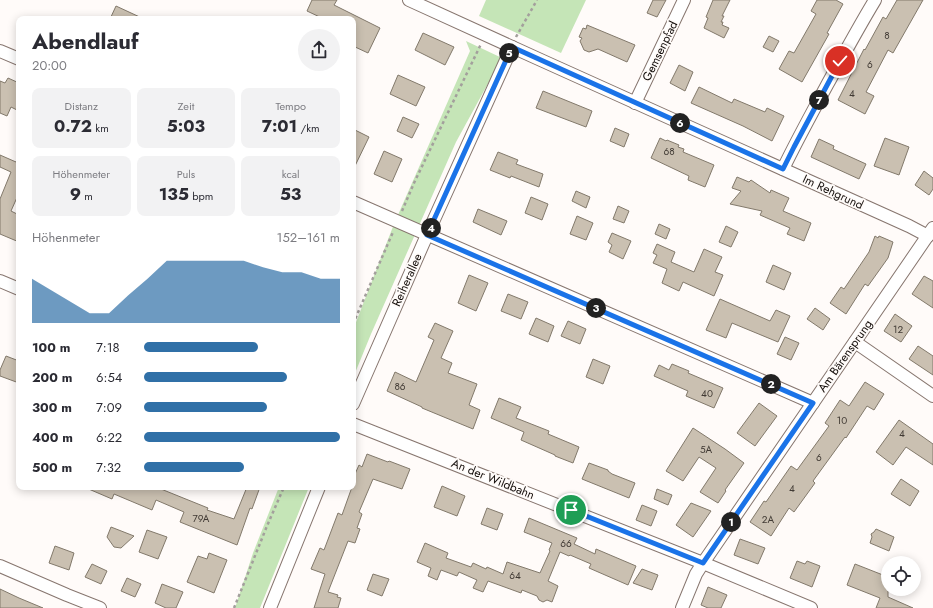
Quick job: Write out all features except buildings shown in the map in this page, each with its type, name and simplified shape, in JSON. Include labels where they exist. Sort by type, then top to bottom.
[{"type":"street","name":"Im Rehgrund","points":[[409,0],[909,226],[930,232]]},
{"type":"street","name":"Gemsenpfad","points":[[635,103],[684,0]]},
{"type":"street","points":[[783,169],[840,61],[875,0]]},
{"type":"street","name":"Reiherallee","points":[[356,397],[512,47]]},
{"type":"street","points":[[0,51],[16,58]]},
{"type":"street","points":[[356,203],[813,403]]},
{"type":"street","name":"Am Bärensprung","points":[[682,608],[696,574],[703,563],[930,232]]},
{"type":"street","points":[[0,281],[16,288]]},
{"type":"street","points":[[855,342],[933,396]]},
{"type":"street","name":"An der Wildbahn","points":[[356,425],[703,563],[811,608]]},
{"type":"street","points":[[270,608],[318,490]]},
{"type":"street","points":[[0,566],[100,608]]},
{"type":"path","points":[[512,47],[517,34],[532,11],[537,0]]},
{"type":"path","points":[[356,317],[414,183],[485,35]]},
{"type":"path","points":[[234,608],[283,490]]},
{"type":"green space","points":[[486,0],[586,0],[561,53],[479,16]]},
{"type":"green space","points":[[466,41],[502,58],[456,142],[356,371],[356,322],[394,224],[470,51]]},
{"type":"green space","points":[[278,490],[308,490],[260,608],[235,608],[253,553]]},
{"type":"route","points":[[571,510],[703,563],[813,403],[427,235],[512,47],[783,169],[840,61]]}]
